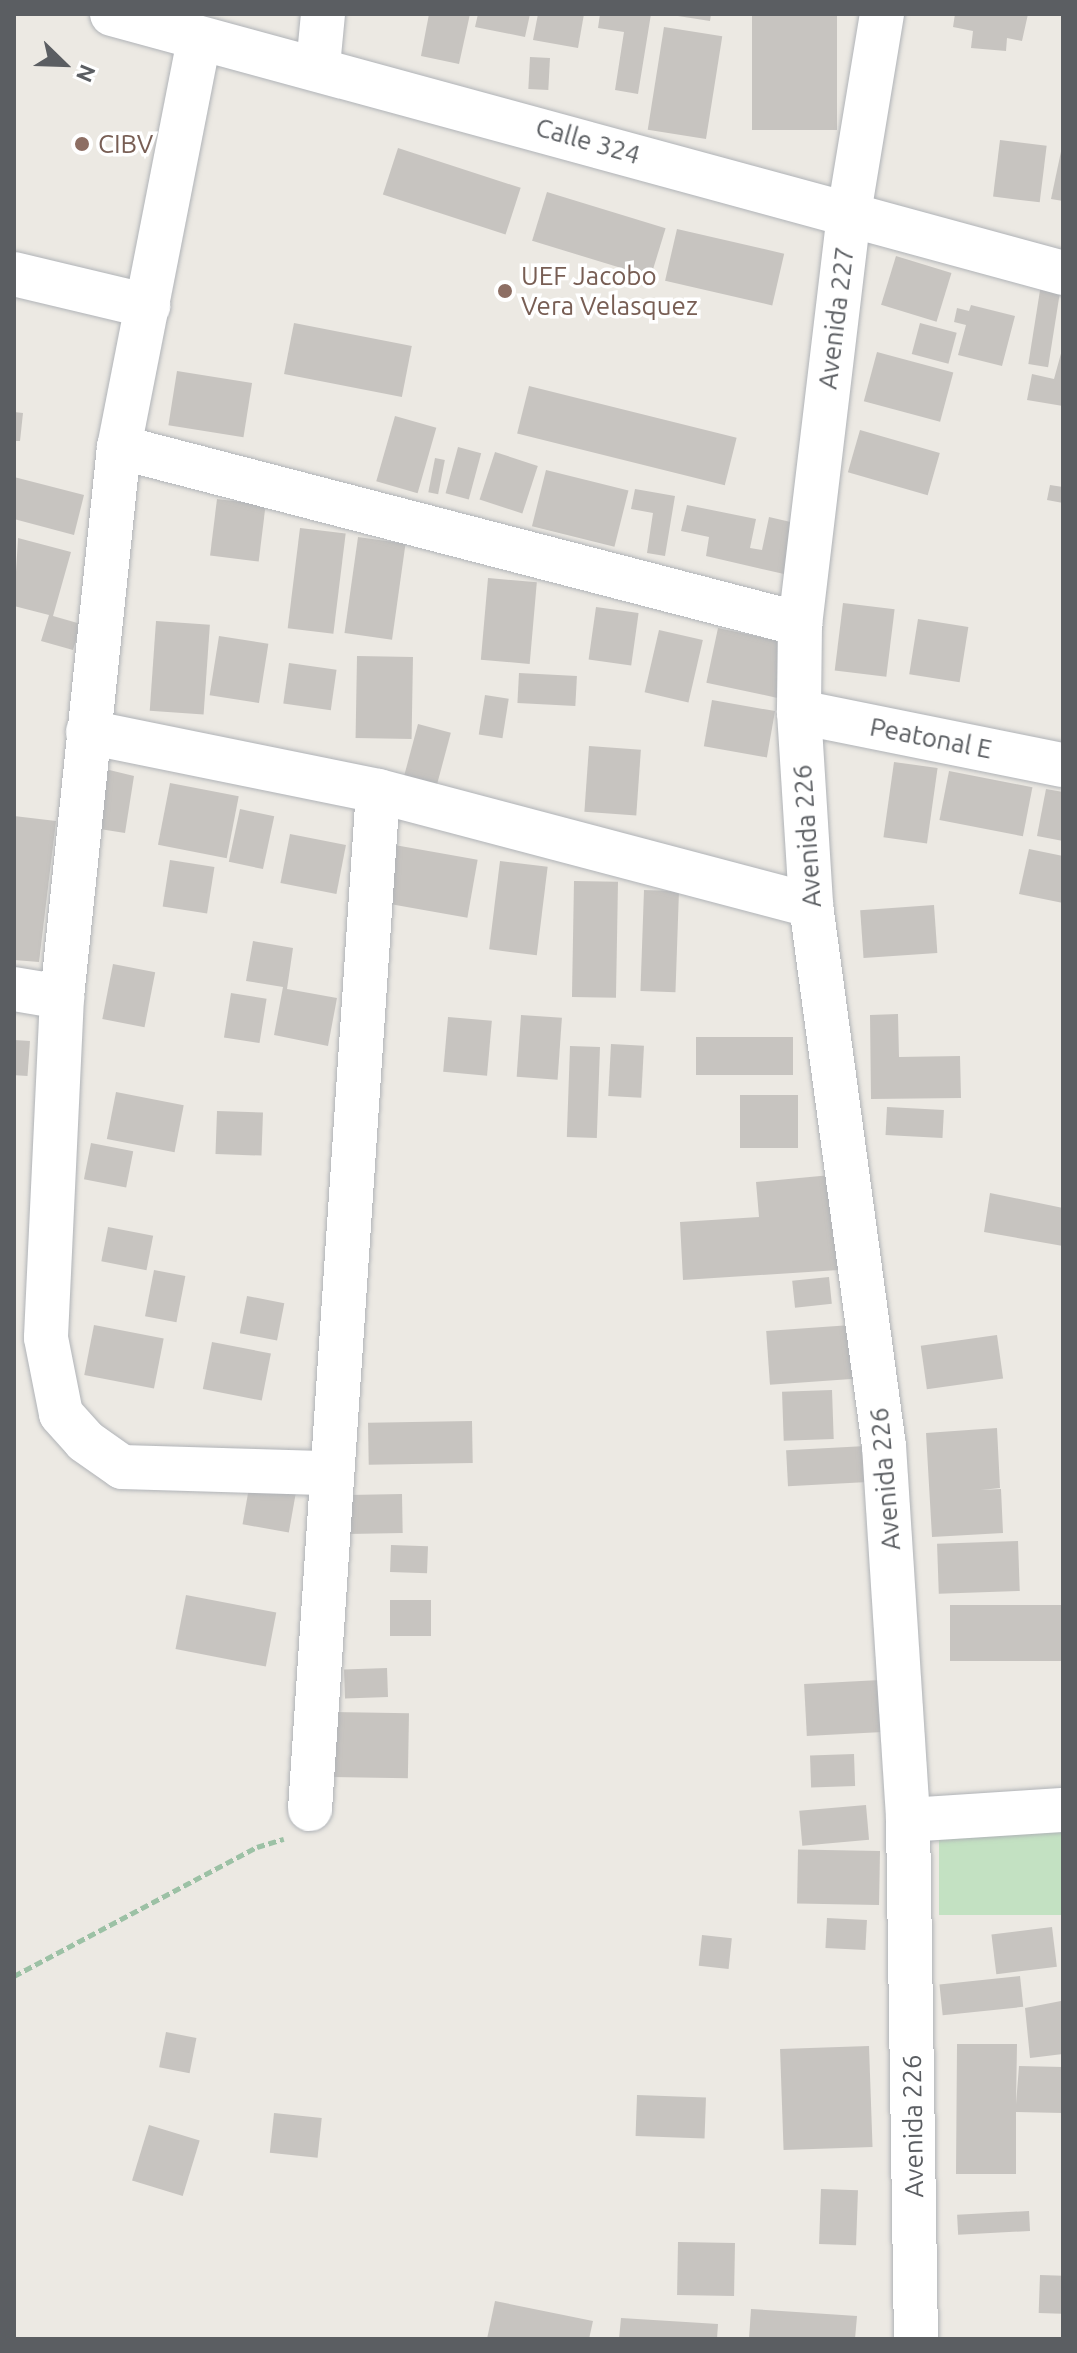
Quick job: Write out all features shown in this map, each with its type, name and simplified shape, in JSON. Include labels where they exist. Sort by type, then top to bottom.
[{"type":"street","name":"Calle 324","points":[[112,14],[199,40],[318,66],[1063,273]]},
{"type":"street","points":[[318,66],[323,14]]},
{"type":"street","name":"Avenida 227","points":[[800,624],[849,214],[882,14]]},
{"type":"street","points":[[199,40],[119,447],[62,997],[46,1338],[61,1414],[85,1441],[122,1467],[330,1473]]},
{"type":"street","points":[[14,274],[148,306]]},
{"type":"street","points":[[119,447],[800,624]]},
{"type":"street","name":"Avenida 226","points":[[800,624],[799,712],[811,905],[884,1446],[908,1820],[916,2339]]},
{"type":"street","name":"Peatonal E","points":[[799,712],[1063,765]]},
{"type":"street","points":[[88,732],[378,791],[811,905]]},
{"type":"street","points":[[310,1809],[330,1473],[378,791]]},
{"type":"street","points":[[14,989],[62,997]]},
{"type":"street","points":[[908,1820],[1063,1810]]},
{"type":"path","points":[[14,1976],[257,1847],[287,1838],[303,1825],[310,1809]]},
{"type":"green space","points":[[939,1826],[1063,1826],[1063,1915],[939,1915]]},
{"type":"building","points":[[429,14],[470,14],[459,64],[421,56]]},
{"type":"building","points":[[478,14],[530,14],[525,37],[475,27]]},
{"type":"building","points":[[538,14],[584,14],[578,48],[533,40]]},
{"type":"building","points":[[600,14],[651,14],[638,94],[615,90],[624,32],[598,28]]},
{"type":"building","points":[[665,14],[711,14],[710,21]]},
{"type":"building","points":[[752,14],[837,14],[837,130],[752,130]]},
{"type":"building","points":[[955,14],[1028,14],[1022,41],[1007,38],[1006,51],[971,48],[973,31],[953,27]]},
{"type":"building","points":[[664,27],[722,36],[706,139],[648,130]]},
{"type":"building","points":[[530,57],[550,58],[548,90],[528,89]]},
{"type":"building","points":[[1000,140],[1047,146],[1040,202],[993,197]]},
{"type":"building","points":[[1063,142],[1063,201],[1051,199]]},
{"type":"building","points":[[398,148],[521,188],[506,234],[383,195]]},
{"type":"building","points":[[547,192],[666,228],[651,277],[532,241]]},
{"type":"building","points":[[677,229],[784,254],[772,305],[665,281]]},
{"type":"building","points":[[896,256],[951,273],[937,322],[881,305]]},
{"type":"building","points":[[1041,284],[1061,287],[1048,367],[1028,364]]},
{"type":"building","points":[[971,305],[1015,316],[1002,366],[958,355],[966,325],[954,322],[957,308],[969,311]]},
{"type":"building","points":[[294,323],[412,346],[402,397],[284,374]]},
{"type":"building","points":[[920,323],[957,333],[948,364],[912,354]]},
{"type":"building","points":[[1063,346],[1063,406],[1027,400],[1032,374],[1054,379]]},
{"type":"building","points":[[877,352],[953,372],[940,422],[864,401]]},
{"type":"building","points":[[177,371],[252,383],[243,437],[168,425]]},
{"type":"building","points":[[529,386],[737,438],[725,485],[517,434]]},
{"type":"building","points":[[14,412],[23,413],[20,441],[14,441]]},
{"type":"building","points":[[395,416],[436,428],[418,493],[376,481]]},
{"type":"building","points":[[860,430],[940,453],[928,495],[848,472]]},
{"type":"building","points":[[458,447],[481,453],[469,500],[446,493]]},
{"type":"building","points":[[495,452],[538,466],[522,513],[480,500]]},
{"type":"building","points":[[435,458],[445,460],[438,494],[428,492]]},
{"type":"building","points":[[546,470],[628,491],[614,547],[532,526]]},
{"type":"building","points":[[14,477],[84,495],[74,535],[14,519]]},
{"type":"building","points":[[1050,485],[1063,487],[1063,503],[1047,500]]},
{"type":"building","points":[[635,489],[675,496],[665,556],[647,553],[653,513],[631,509]]},
{"type":"building","points":[[217,499],[266,505],[259,562],[210,556]]},
{"type":"building","points":[[687,505],[756,519],[750,548],[762,550],[769,517],[795,523],[784,574],[706,556],[709,537],[681,531]]},
{"type":"building","points":[[300,528],[346,534],[333,634],[288,628]]},
{"type":"building","points":[[358,537],[406,544],[392,640],[345,633]]},
{"type":"building","points":[[18,538],[71,552],[53,616],[81,624],[73,650],[41,641],[49,615],[14,606]]},
{"type":"building","points":[[488,578],[537,582],[530,664],[481,660]]},
{"type":"building","points":[[843,603],[895,609],[886,677],[835,670]]},
{"type":"building","points":[[596,607],[639,613],[631,665],[589,659]]},
{"type":"building","points":[[918,619],[968,627],[960,682],[909,674]]},
{"type":"building","points":[[156,621],[210,625],[204,715],[150,711]]},
{"type":"building","points":[[718,628],[790,643],[779,698],[706,683]]},
{"type":"building","points":[[659,630],[703,640],[688,702],[645,692]]},
{"type":"building","points":[[219,636],[268,644],[259,703],[210,695]]},
{"type":"building","points":[[357,656],[413,657],[412,739],[356,738]]},
{"type":"building","points":[[289,663],[337,670],[331,710],[283,704]]},
{"type":"building","points":[[519,673],[577,676],[575,706],[517,703]]},
{"type":"building","points":[[485,695],[509,699],[502,738],[479,735]]},
{"type":"building","points":[[712,700],[775,711],[767,757],[704,746]]},
{"type":"building","points":[[418,724],[451,733],[435,792],[402,783]]},
{"type":"building","points":[[589,746],[641,750],[636,815],[584,812]]},
{"type":"building","points":[[894,762],[938,768],[927,843],[883,837]]},
{"type":"building","points":[[101,768],[134,776],[125,833],[87,827]]},
{"type":"building","points":[[949,771],[1032,787],[1023,836],[939,820]]},
{"type":"building","points":[[170,783],[239,796],[227,858],[158,845]]},
{"type":"building","points":[[1046,789],[1063,792],[1063,841],[1037,836]]},
{"type":"building","points":[[240,809],[274,816],[263,869],[229,862]]},
{"type":"building","points":[[14,816],[56,821],[39,962],[14,960]]},
{"type":"building","points":[[290,834],[346,845],[336,894],[280,883]]},
{"type":"building","points":[[389,844],[478,860],[467,918],[379,902]]},
{"type":"building","points":[[1029,849],[1063,856],[1063,903],[1019,894]]},
{"type":"building","points":[[170,860],[214,867],[207,913],[163,906]]},
{"type":"building","points":[[500,861],[548,867],[537,955],[489,949]]},
{"type":"building","points":[[574,881],[618,882],[616,998],[572,997]]},
{"type":"building","points":[[644,890],[679,891],[675,992],[640,991]]},
{"type":"building","points":[[934,905],[937,953],[864,958],[860,910]]},
{"type":"building","points":[[253,941],[293,948],[287,989],[337,998],[328,1046],[274,1035],[283,987],[246,981]]},
{"type":"building","points":[[113,964],[155,972],[145,1027],[102,1019]]},
{"type":"building","points":[[231,993],[267,999],[260,1043],[224,1037]]},
{"type":"building","points":[[898,1014],[899,1057],[960,1056],[961,1098],[871,1099],[870,1015]]},
{"type":"building","points":[[521,1015],[562,1018],[558,1080],[517,1077]]},
{"type":"building","points":[[448,1017],[492,1021],[487,1076],[443,1072]]},
{"type":"building","points":[[696,1037],[793,1037],[793,1075],[696,1075]]},
{"type":"building","points":[[14,1040],[30,1041],[28,1076],[14,1075]]},
{"type":"building","points":[[611,1044],[644,1046],[641,1098],[608,1096]]},
{"type":"building","points":[[570,1046],[600,1047],[597,1138],[567,1137]]},
{"type":"building","points":[[116,1092],[184,1105],[175,1152],[107,1139]]},
{"type":"building","points":[[740,1095],[798,1095],[798,1148],[740,1148]]},
{"type":"building","points":[[887,1107],[944,1110],[942,1138],[886,1135]]},
{"type":"building","points":[[217,1111],[263,1113],[261,1156],[215,1154]]},
{"type":"building","points":[[91,1143],[133,1151],[126,1188],[84,1179]]},
{"type":"building","points":[[831,1175],[839,1270],[683,1280],[680,1222],[759,1217],[756,1182]]},
{"type":"building","points":[[990,1193],[1063,1208],[1063,1246],[984,1232]]},
{"type":"building","points":[[108,1227],[153,1236],[146,1270],[101,1261]]},
{"type":"building","points":[[154,1270],[185,1276],[176,1322],[145,1316]]},
{"type":"building","points":[[829,1277],[832,1304],[795,1308],[792,1281]]},
{"type":"building","points":[[247,1296],[284,1303],[277,1341],[240,1333]]},
{"type":"building","points":[[94,1325],[164,1339],[154,1389],[84,1375]]},
{"type":"building","points":[[851,1325],[855,1379],[770,1385],[766,1331]]},
{"type":"building","points":[[997,1335],[1003,1379],[927,1389],[921,1346]]},
{"type":"building","points":[[212,1342],[271,1353],[262,1401],[203,1389]]},
{"type":"building","points":[[832,1390],[834,1439],[784,1441],[782,1392]]},
{"type":"building","points":[[472,1421],[473,1463],[369,1465],[368,1423]]},
{"type":"building","points":[[997,1428],[1000,1488],[981,1490],[1001,1489],[1003,1533],[932,1537],[926,1433]]},
{"type":"building","points":[[866,1446],[868,1482],[788,1486],[786,1450]]},
{"type":"building","points":[[250,1482],[296,1490],[289,1533],[243,1524]]},
{"type":"building","points":[[402,1494],[403,1533],[349,1534],[348,1495]]},
{"type":"building","points":[[1018,1541],[1020,1591],[939,1594],[937,1544]]},
{"type":"building","points":[[391,1545],[428,1546],[427,1573],[390,1572]]},
{"type":"building","points":[[186,1595],[276,1613],[266,1667],[176,1649]]},
{"type":"building","points":[[390,1600],[431,1600],[431,1636],[390,1636]]},
{"type":"building","points":[[950,1605],[1063,1605],[1063,1661],[950,1661]]},
{"type":"building","points":[[387,1668],[388,1697],[345,1698],[344,1670]]},
{"type":"building","points":[[880,1680],[883,1732],[807,1736],[804,1684]]},
{"type":"building","points":[[333,1712],[409,1713],[408,1778],[332,1777]]},
{"type":"building","points":[[854,1754],[855,1786],[811,1788],[810,1756]]},
{"type":"building","points":[[866,1805],[869,1840],[802,1846],[799,1811]]},
{"type":"building","points":[[798,1850],[880,1851],[879,1905],[797,1904]]},
{"type":"building","points":[[827,1918],[867,1920],[865,1950],[825,1948]]},
{"type":"building","points":[[1052,1927],[1057,1967],[996,1974],[991,1934]]},
{"type":"building","points":[[702,1935],[732,1938],[729,1969],[699,1966]]},
{"type":"building","points":[[1020,1976],[1023,2007],[943,2015],[939,1984]]},
{"type":"building","points":[[1061,2001],[1063,2054],[1030,2058],[1025,2008]]},
{"type":"building","points":[[166,2032],[196,2038],[190,2073],[159,2067]]},
{"type":"building","points":[[957,2044],[1017,2044],[1016,2104],[1019,2066],[1063,2067],[1063,2113],[1016,2112],[1016,2174],[956,2174]]},
{"type":"building","points":[[869,2046],[873,2147],[784,2150],[780,2049]]},
{"type":"building","points":[[637,2095],[706,2097],[705,2138],[636,2136]]},
{"type":"building","points":[[274,2113],[322,2118],[318,2158],[270,2153]]},
{"type":"building","points":[[149,2125],[200,2140],[183,2196],[132,2180]]},
{"type":"building","points":[[821,2189],[858,2190],[856,2245],[819,2244]]},
{"type":"building","points":[[1029,2211],[1030,2231],[958,2235],[957,2215]]},
{"type":"building","points":[[678,2242],[735,2243],[734,2296],[677,2295]]},
{"type":"building","points":[[1040,2275],[1063,2276],[1062,2314],[1039,2313]]},
{"type":"building","points":[[495,2301],[593,2321],[589,2339],[487,2339]]},
{"type":"building","points":[[751,2309],[857,2316],[855,2339],[749,2339]]},
{"type":"building","points":[[621,2318],[718,2324],[717,2339],[619,2339]]},
{"type":"place","name":"CIBV","points":[[82,144]]},
{"type":"place","name":"UEF Jacobo Vera Velasquez","points":[[505,291]]}]
